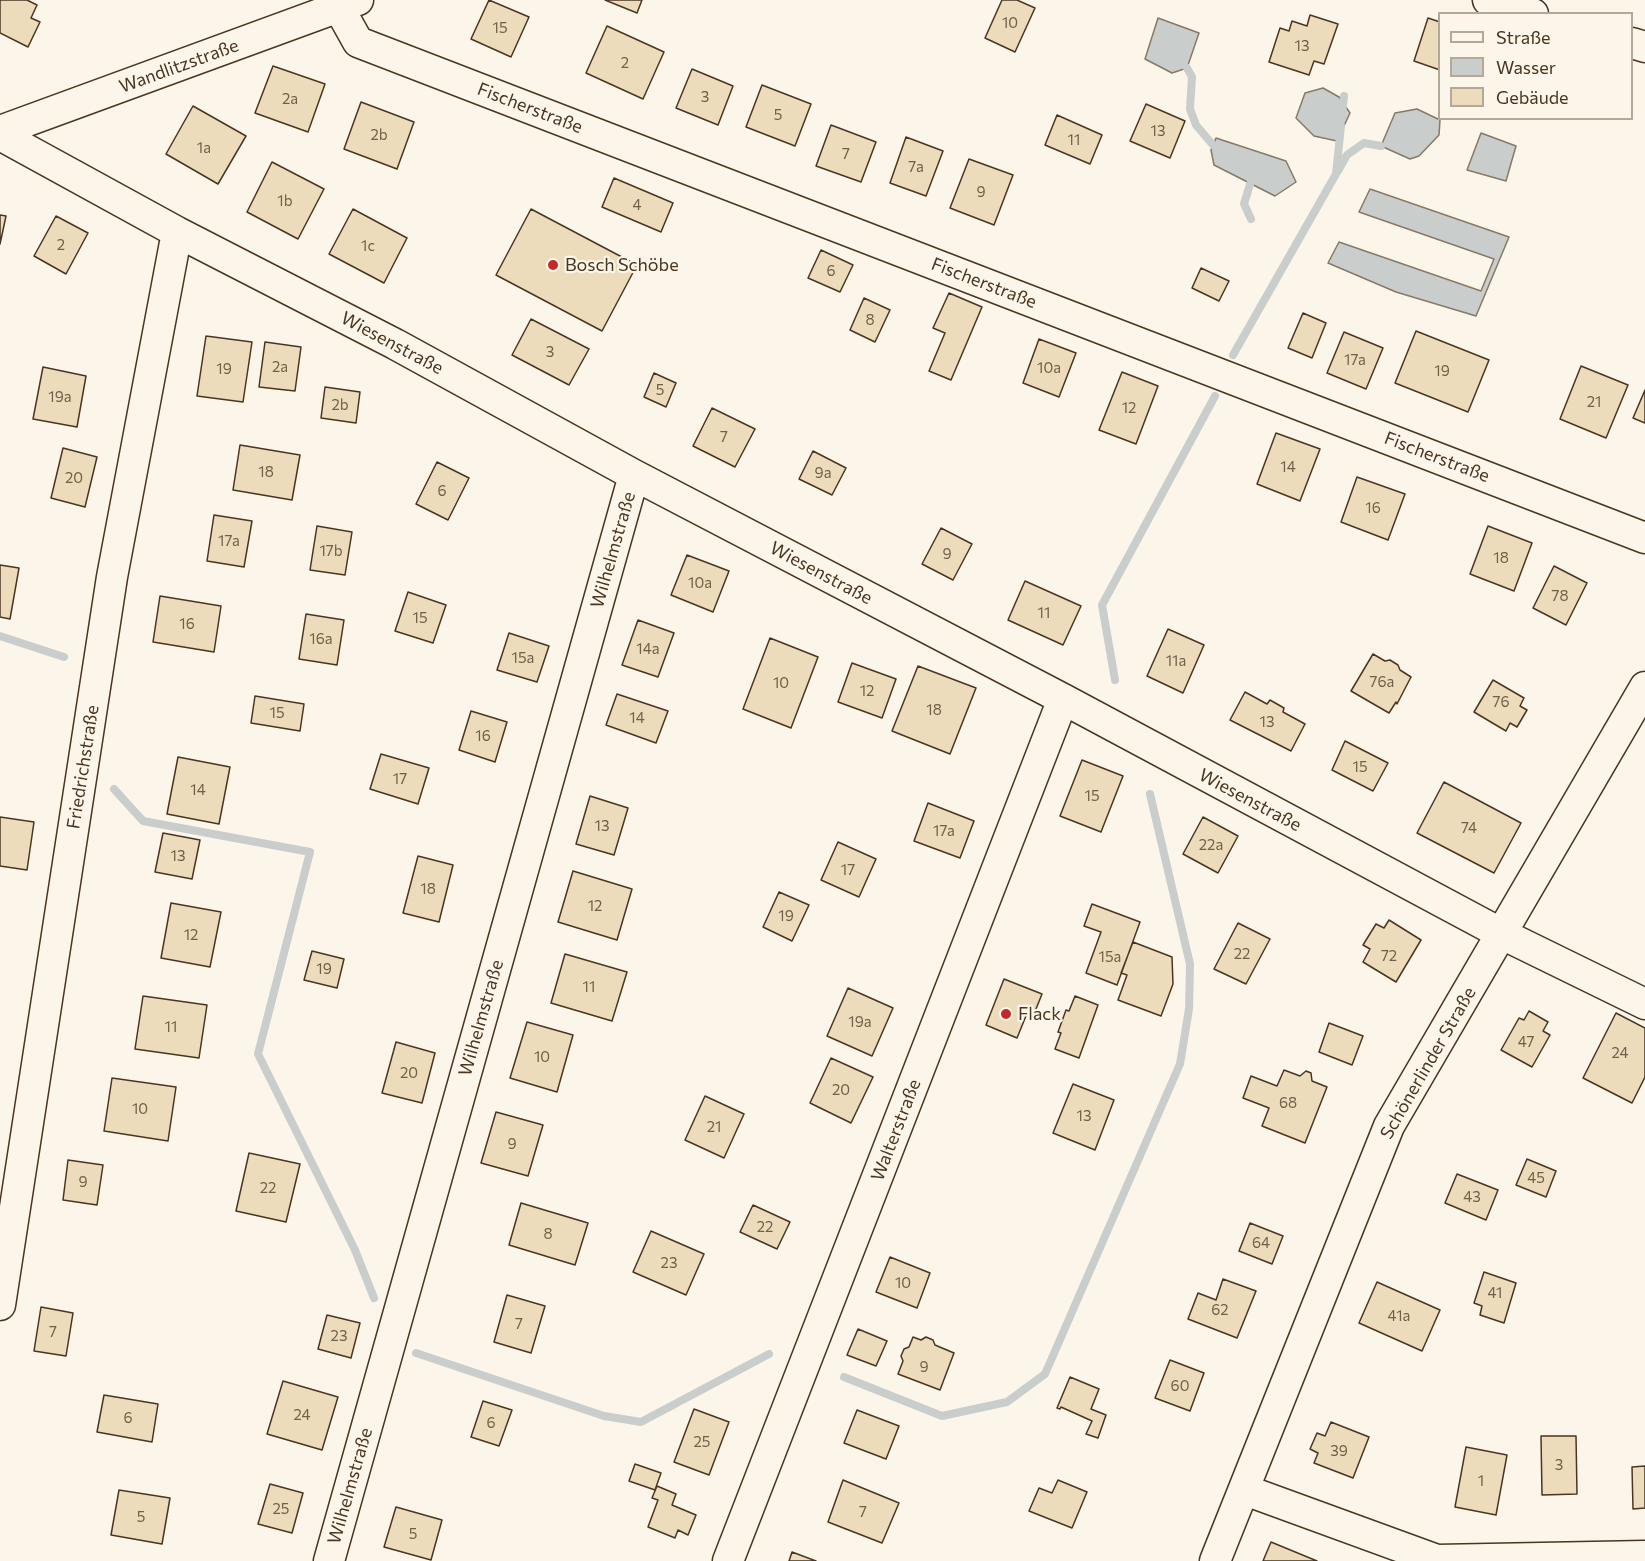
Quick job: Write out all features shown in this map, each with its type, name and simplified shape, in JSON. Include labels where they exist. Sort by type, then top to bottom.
[{"type":"street","points":[[1488,0],[1527,12]]},
{"type":"street","name":"Wandlitzstraße","points":[[0,133],[349,4]]},
{"type":"street","name":"Fischerstraße","points":[[349,4],[358,42],[1645,538]]},
{"type":"street","name":"Wiesenstraße","points":[[0,133],[177,232],[395,344],[634,475],[1063,699],[1502,934],[1645,1004]]},
{"type":"street","name":"Friedrichstraße","points":[[0,1305],[112,577],[177,232]]},
{"type":"street","name":"Wilhelmstraße","points":[[329,1561],[634,475]]},
{"type":"street","name":"Schönerlinder Straße","points":[[1215,1561],[1389,1126],[1645,687]]},
{"type":"street","name":"Walterstraße","points":[[728,1561],[1063,699]]},
{"type":"street","points":[[1245,1490],[1437,1560],[1645,1556]]},
{"type":"water","points":[[1158,18],[1199,33],[1187,68],[1172,73],[1145,59]]},
{"type":"water","points":[[1323,88],[1339,97],[1350,113],[1337,141],[1314,136],[1296,118],[1305,93]]},
{"type":"water","points":[[1417,109],[1440,120],[1439,135],[1419,156],[1410,159],[1381,146],[1395,113]]},
{"type":"water","points":[[1481,133],[1516,146],[1506,181],[1467,170]]},
{"type":"water","points":[[1216,138],[1286,161],[1296,182],[1275,196],[1214,165],[1211,150]]},
{"type":"water","points":[[1370,189],[1509,237],[1476,316],[1396,292],[1328,263],[1339,242],[1481,291],[1494,259],[1359,212]]},
{"type":"building","points":[[0,0],[27,0],[37,5],[31,18],[40,22],[28,47],[0,33]]},
{"type":"building","points":[[489,0],[529,17],[511,57],[471,39]]},
{"type":"building","points":[[605,0],[642,0],[637,13]]},
{"type":"building","points":[[1002,0],[1017,0],[1035,8],[1015,52],[985,38]]},
{"type":"building","points":[[1310,15],[1338,24],[1324,64],[1314,61],[1309,75],[1269,62],[1280,28],[1289,31],[1292,21],[1307,26]]},
{"type":"building","points":[[1428,18],[1438,21],[1438,69],[1414,61]]},
{"type":"building","points":[[607,26],[664,52],[643,99],[586,73]]},
{"type":"building","points":[[273,66],[325,84],[308,132],[255,113]]},
{"type":"building","points":[[692,69],[733,86],[718,125],[676,108]]},
{"type":"building","points":[[762,85],[811,104],[795,146],[746,127]]},
{"type":"building","points":[[361,102],[414,122],[397,169],[344,149]]},
{"type":"building","points":[[1146,104],[1185,121],[1170,158],[1130,141]]},
{"type":"building","points":[[193,106],[246,136],[218,184],[166,154]]},
{"type":"building","points":[[1057,115],[1102,135],[1090,164],[1045,145]]},
{"type":"building","points":[[831,125],[876,142],[861,182],[816,166]]},
{"type":"building","points":[[906,137],[943,151],[926,196],[890,183]]},
{"type":"building","points":[[969,159],[1013,175],[994,225],[950,208]]},
{"type":"building","points":[[272,162],[324,189],[298,239],[247,212]]},
{"type":"building","points":[[614,178],[673,203],[661,232],[602,207]]},
{"type":"building","points":[[353,209],[407,238],[384,283],[329,254]]},
{"type":"building","points":[[531,209],[637,265],[602,331],[496,275]]},
{"type":"building","points":[[0,215],[6,216],[0,244]]},
{"type":"building","points":[[56,216],[88,233],[66,274],[34,256]]},
{"type":"building","points":[[821,250],[853,265],[840,292],[808,278]]},
{"type":"building","points":[[1201,268],[1229,281],[1219,301],[1192,288]]},
{"type":"building","points":[[949,293],[982,307],[951,380],[929,371],[945,333],[933,328]]},
{"type":"building","points":[[864,298],[890,310],[875,342],[850,330]]},
{"type":"building","points":[[1303,313],[1326,323],[1312,358],[1288,348]]},
{"type":"building","points":[[531,319],[589,349],[569,385],[512,355]]},
{"type":"building","points":[[1416,331],[1489,360],[1468,412],[1395,383]]},
{"type":"building","points":[[1344,332],[1383,348],[1366,389],[1327,373]]},
{"type":"building","points":[[206,336],[252,342],[243,402],[197,396]]},
{"type":"building","points":[[1039,339],[1076,353],[1059,397],[1023,383]]},
{"type":"building","points":[[265,342],[301,347],[295,391],[259,387]]},
{"type":"building","points":[[1581,366],[1628,385],[1606,438],[1560,419]]},
{"type":"building","points":[[43,367],[86,376],[77,427],[33,419]]},
{"type":"building","points":[[1122,372],[1158,386],[1136,444],[1099,430]]},
{"type":"building","points":[[654,373],[676,383],[666,407],[644,397]]},
{"type":"building","points":[[325,387],[360,392],[356,423],[321,418]]},
{"type":"building","points":[[1645,390],[1645,423],[1633,418]]},
{"type":"building","points":[[712,408],[755,429],[735,467],[693,446]]},
{"type":"building","points":[[1276,433],[1320,449],[1300,501],[1257,484]]},
{"type":"building","points":[[240,445],[300,455],[292,500],[233,490]]},
{"type":"building","points":[[63,448],[97,457],[85,507],[51,498]]},
{"type":"building","points":[[813,451],[846,468],[832,495],[799,479]]},
{"type":"building","points":[[437,462],[469,478],[448,520],[416,504]]},
{"type":"building","points":[[1357,477],[1405,494],[1388,540],[1341,522]]},
{"type":"building","points":[[214,515],[252,521],[244,567],[207,561]]},
{"type":"building","points":[[317,526],[352,532],[345,575],[310,570]]},
{"type":"building","points":[[1488,526],[1532,543],[1514,591],[1470,574]]},
{"type":"building","points":[[941,528],[972,544],[953,580],[922,564]]},
{"type":"building","points":[[687,555],[729,571],[713,612],[671,595]]},
{"type":"building","points":[[0,565],[19,568],[10,619],[0,617]]},
{"type":"building","points":[[1554,566],[1587,583],[1566,625],[1533,608]]},
{"type":"building","points":[[1025,581],[1081,606],[1063,645],[1008,620]]},
{"type":"building","points":[[408,592],[446,605],[433,643],[395,631]]},
{"type":"building","points":[[160,596],[221,606],[214,652],[153,642]]},
{"type":"building","points":[[306,614],[344,620],[337,665],[299,659]]},
{"type":"building","points":[[638,620],[674,633],[658,677],[622,665]]},
{"type":"building","points":[[1168,629],[1204,645],[1183,693],[1147,676]]},
{"type":"building","points":[[509,633],[549,646],[537,682],[497,670]]},
{"type":"building","points":[[770,638],[818,657],[791,728],[743,709]]},
{"type":"building","points":[[1373,654],[1385,661],[1390,660],[1411,677],[1397,704],[1396,702],[1389,713],[1351,691]]},
{"type":"building","points":[[852,663],[896,679],[882,718],[838,702]]},
{"type":"building","points":[[918,666],[976,688],[950,754],[892,731]]},
{"type":"building","points":[[1493,680],[1524,698],[1520,706],[1527,710],[1517,727],[1510,723],[1506,731],[1474,712]]},
{"type":"building","points":[[1245,692],[1267,704],[1270,700],[1284,708],[1283,712],[1305,724],[1291,751],[1230,720]]},
{"type":"building","points":[[617,694],[668,711],[656,743],[606,725]]},
{"type":"building","points":[[255,696],[304,704],[300,731],[251,723]]},
{"type":"building","points":[[471,711],[507,722],[495,762],[459,750]]},
{"type":"building","points":[[1345,741],[1388,763],[1373,791],[1332,770]]},
{"type":"building","points":[[381,754],[429,768],[418,804],[370,789]]},
{"type":"building","points":[[178,757],[230,767],[219,824],[167,814]]},
{"type":"building","points":[[1082,760],[1123,776],[1101,832],[1060,816]]},
{"type":"building","points":[[1444,782],[1521,823],[1494,873],[1417,833]]},
{"type":"building","points":[[590,796],[628,808],[614,855],[576,844]]},
{"type":"building","points":[[928,803],[974,821],[960,858],[914,841]]},
{"type":"building","points":[[0,817],[34,822],[27,870],[0,866]]},
{"type":"building","points":[[1203,817],[1238,836],[1218,873],[1183,854]]},
{"type":"building","points":[[163,833],[200,840],[192,879],[155,872]]},
{"type":"building","points":[[838,842],[876,859],[859,897],[821,880]]},
{"type":"building","points":[[418,856],[453,865],[439,922],[403,913]]},
{"type":"building","points":[[573,871],[632,889],[617,940],[558,922]]},
{"type":"building","points":[[779,892],[809,905],[792,941],[763,927]]},
{"type":"building","points":[[171,903],[221,912],[210,967],[161,958]]},
{"type":"building","points":[[1092,904],[1140,922],[1117,985],[1086,973],[1101,932],[1084,926]]},
{"type":"building","points":[[1389,920],[1421,940],[1396,982],[1363,962],[1370,949],[1363,945],[1376,924],[1384,928]]},
{"type":"building","points":[[1238,923],[1270,939],[1246,984],[1214,969]]},
{"type":"building","points":[[1133,942],[1172,957],[1173,984],[1161,1016],[1118,1000],[1127,975],[1121,973]]},
{"type":"building","points":[[312,951],[344,959],[337,988],[304,980]]},
{"type":"building","points":[[565,954],[627,972],[612,1021],[551,1003]]},
{"type":"building","points":[[1004,979],[1042,994],[1034,1014],[1028,1011],[1017,1038],[986,1025]]},
{"type":"building","points":[[848,988],[893,1008],[872,1056],[827,1036]]},
{"type":"building","points":[[143,996],[207,1005],[199,1058],[135,1049]]},
{"type":"building","points":[[1075,996],[1098,1005],[1079,1058],[1055,1049],[1066,1010],[1069,1011]]},
{"type":"building","points":[[1529,1011],[1548,1022],[1543,1031],[1550,1035],[1532,1067],[1501,1050],[1519,1018],[1524,1020]]},
{"type":"building","points":[[1616,1013],[1645,1028],[1645,1077],[1632,1103],[1583,1078]]},
{"type":"building","points":[[527,1022],[573,1035],[557,1092],[510,1078]]},
{"type":"building","points":[[1329,1023],[1363,1036],[1352,1065],[1319,1052]]},
{"type":"building","points":[[396,1042],[435,1053],[422,1103],[382,1093]]},
{"type":"building","points":[[831,1058],[873,1077],[851,1123],[810,1103]]},
{"type":"building","points":[[1284,1070],[1300,1076],[1306,1071],[1311,1073],[1312,1081],[1327,1087],[1305,1143],[1262,1126],[1269,1108],[1243,1098],[1251,1076],[1277,1086]]},
{"type":"building","points":[[112,1078],[176,1087],[168,1141],[104,1131]]},
{"type":"building","points":[[1073,1084],[1114,1100],[1095,1150],[1053,1133]]},
{"type":"building","points":[[705,1096],[744,1114],[724,1158],[685,1140]]},
{"type":"building","points":[[496,1112],[543,1125],[528,1176],[481,1163]]},
{"type":"building","points":[[249,1153],[300,1164],[286,1222],[236,1211]]},
{"type":"building","points":[[1527,1159],[1556,1171],[1546,1197],[1516,1185]]},
{"type":"building","points":[[68,1160],[103,1165],[97,1205],[63,1200]]},
{"type":"building","points":[[1457,1174],[1498,1190],[1486,1220],[1445,1203]]},
{"type":"building","points":[[521,1203],[588,1223],[575,1265],[509,1245]]},
{"type":"building","points":[[753,1205],[790,1222],[777,1249],[740,1232]]},
{"type":"building","points":[[1250,1223],[1283,1236],[1272,1264],[1239,1251]]},
{"type":"building","points":[[651,1231],[704,1254],[686,1295],[633,1272]]},
{"type":"building","points":[[890,1257],[930,1273],[917,1308],[876,1292]]},
{"type":"building","points":[[1484,1272],[1516,1283],[1504,1323],[1480,1315],[1482,1306],[1474,1303]]},
{"type":"building","points":[[1223,1279],[1256,1291],[1237,1338],[1188,1319],[1198,1293],[1216,1300]]},
{"type":"building","points":[[1377,1282],[1440,1310],[1422,1351],[1359,1323]]},
{"type":"building","points":[[507,1295],[545,1306],[531,1353],[494,1342]]},
{"type":"building","points":[[41,1307],[73,1313],[66,1356],[34,1351]]},
{"type":"building","points":[[327,1315],[360,1323],[351,1358],[318,1349]]},
{"type":"building","points":[[858,1329],[887,1341],[876,1366],[847,1355]]},
{"type":"building","points":[[913,1337],[921,1340],[926,1337],[933,1340],[935,1345],[954,1353],[940,1390],[898,1374],[903,1361],[901,1356],[904,1349],[909,1347]]},
{"type":"building","points":[[1170,1360],[1204,1373],[1190,1411],[1155,1398]]},
{"type":"building","points":[[1070,1377],[1099,1389],[1091,1409],[1106,1415],[1098,1438],[1086,1434],[1092,1421],[1061,1407],[1057,1408]]},
{"type":"building","points":[[283,1381],[338,1397],[322,1450],[267,1434]]},
{"type":"building","points":[[104,1395],[158,1404],[152,1442],[97,1432]]},
{"type":"building","points":[[483,1401],[512,1410],[499,1446],[471,1437]]},
{"type":"building","points":[[694,1409],[729,1422],[709,1475],[674,1462]]},
{"type":"building","points":[[857,1410],[899,1426],[886,1459],[844,1443]]},
{"type":"building","points":[[1331,1422],[1369,1437],[1353,1478],[1314,1463],[1318,1453],[1310,1449],[1317,1433],[1325,1436]]},
{"type":"building","points":[[1541,1436],[1576,1436],[1577,1494],[1542,1495]]},
{"type":"building","points":[[1466,1447],[1507,1455],[1496,1515],[1455,1507]]},
{"type":"building","points":[[635,1464],[661,1473],[655,1490],[629,1481]]},
{"type":"building","points":[[1645,1466],[1645,1508],[1633,1509],[1632,1467]]},
{"type":"building","points":[[843,1480],[899,1503],[882,1543],[828,1522]]},
{"type":"building","points":[[1058,1480],[1087,1492],[1072,1528],[1029,1511],[1039,1488],[1052,1493]]},
{"type":"building","points":[[270,1484],[303,1493],[292,1533],[258,1524]]},
{"type":"building","points":[[657,1486],[676,1494],[672,1505],[696,1515],[688,1535],[678,1530],[675,1538],[648,1527],[658,1500],[652,1498]]},
{"type":"building","points":[[119,1490],[170,1498],[162,1544],[111,1535]]},
{"type":"building","points":[[396,1507],[442,1520],[431,1560],[384,1547]]},
{"type":"building","points":[[1271,1542],[1317,1561],[1263,1561]]},
{"type":"building","points":[[792,1552],[816,1561],[789,1561]]},
{"type":"waterway","points":[[1187,68],[1192,77],[1190,109],[1196,125],[1213,145]]},
{"type":"waterway","points":[[1342,114],[1344,96]]},
{"type":"waterway","points":[[1233,355],[1336,174],[1341,126]]},
{"type":"waterway","points":[[1338,171],[1347,155],[1364,143],[1381,146]]},
{"type":"waterway","points":[[1250,184],[1244,204],[1251,219]]},
{"type":"waterway","points":[[1115,680],[1102,605],[1215,396]]},
{"type":"waterway","points":[[0,636],[64,657]]},
{"type":"waterway","points":[[114,789],[143,821],[310,852],[258,1054],[355,1250],[374,1298]]},
{"type":"waterway","points":[[844,1377],[942,1416],[1007,1402],[1045,1374],[1180,1064],[1189,1009],[1190,964],[1150,794]]},
{"type":"waterway","points":[[416,1353],[604,1416],[641,1422],[769,1354]]},
{"type":"place","name":"Bosch Schöbe","points":[[553,265]]},
{"type":"place","name":"Flack","points":[[1006,1014]]}]
